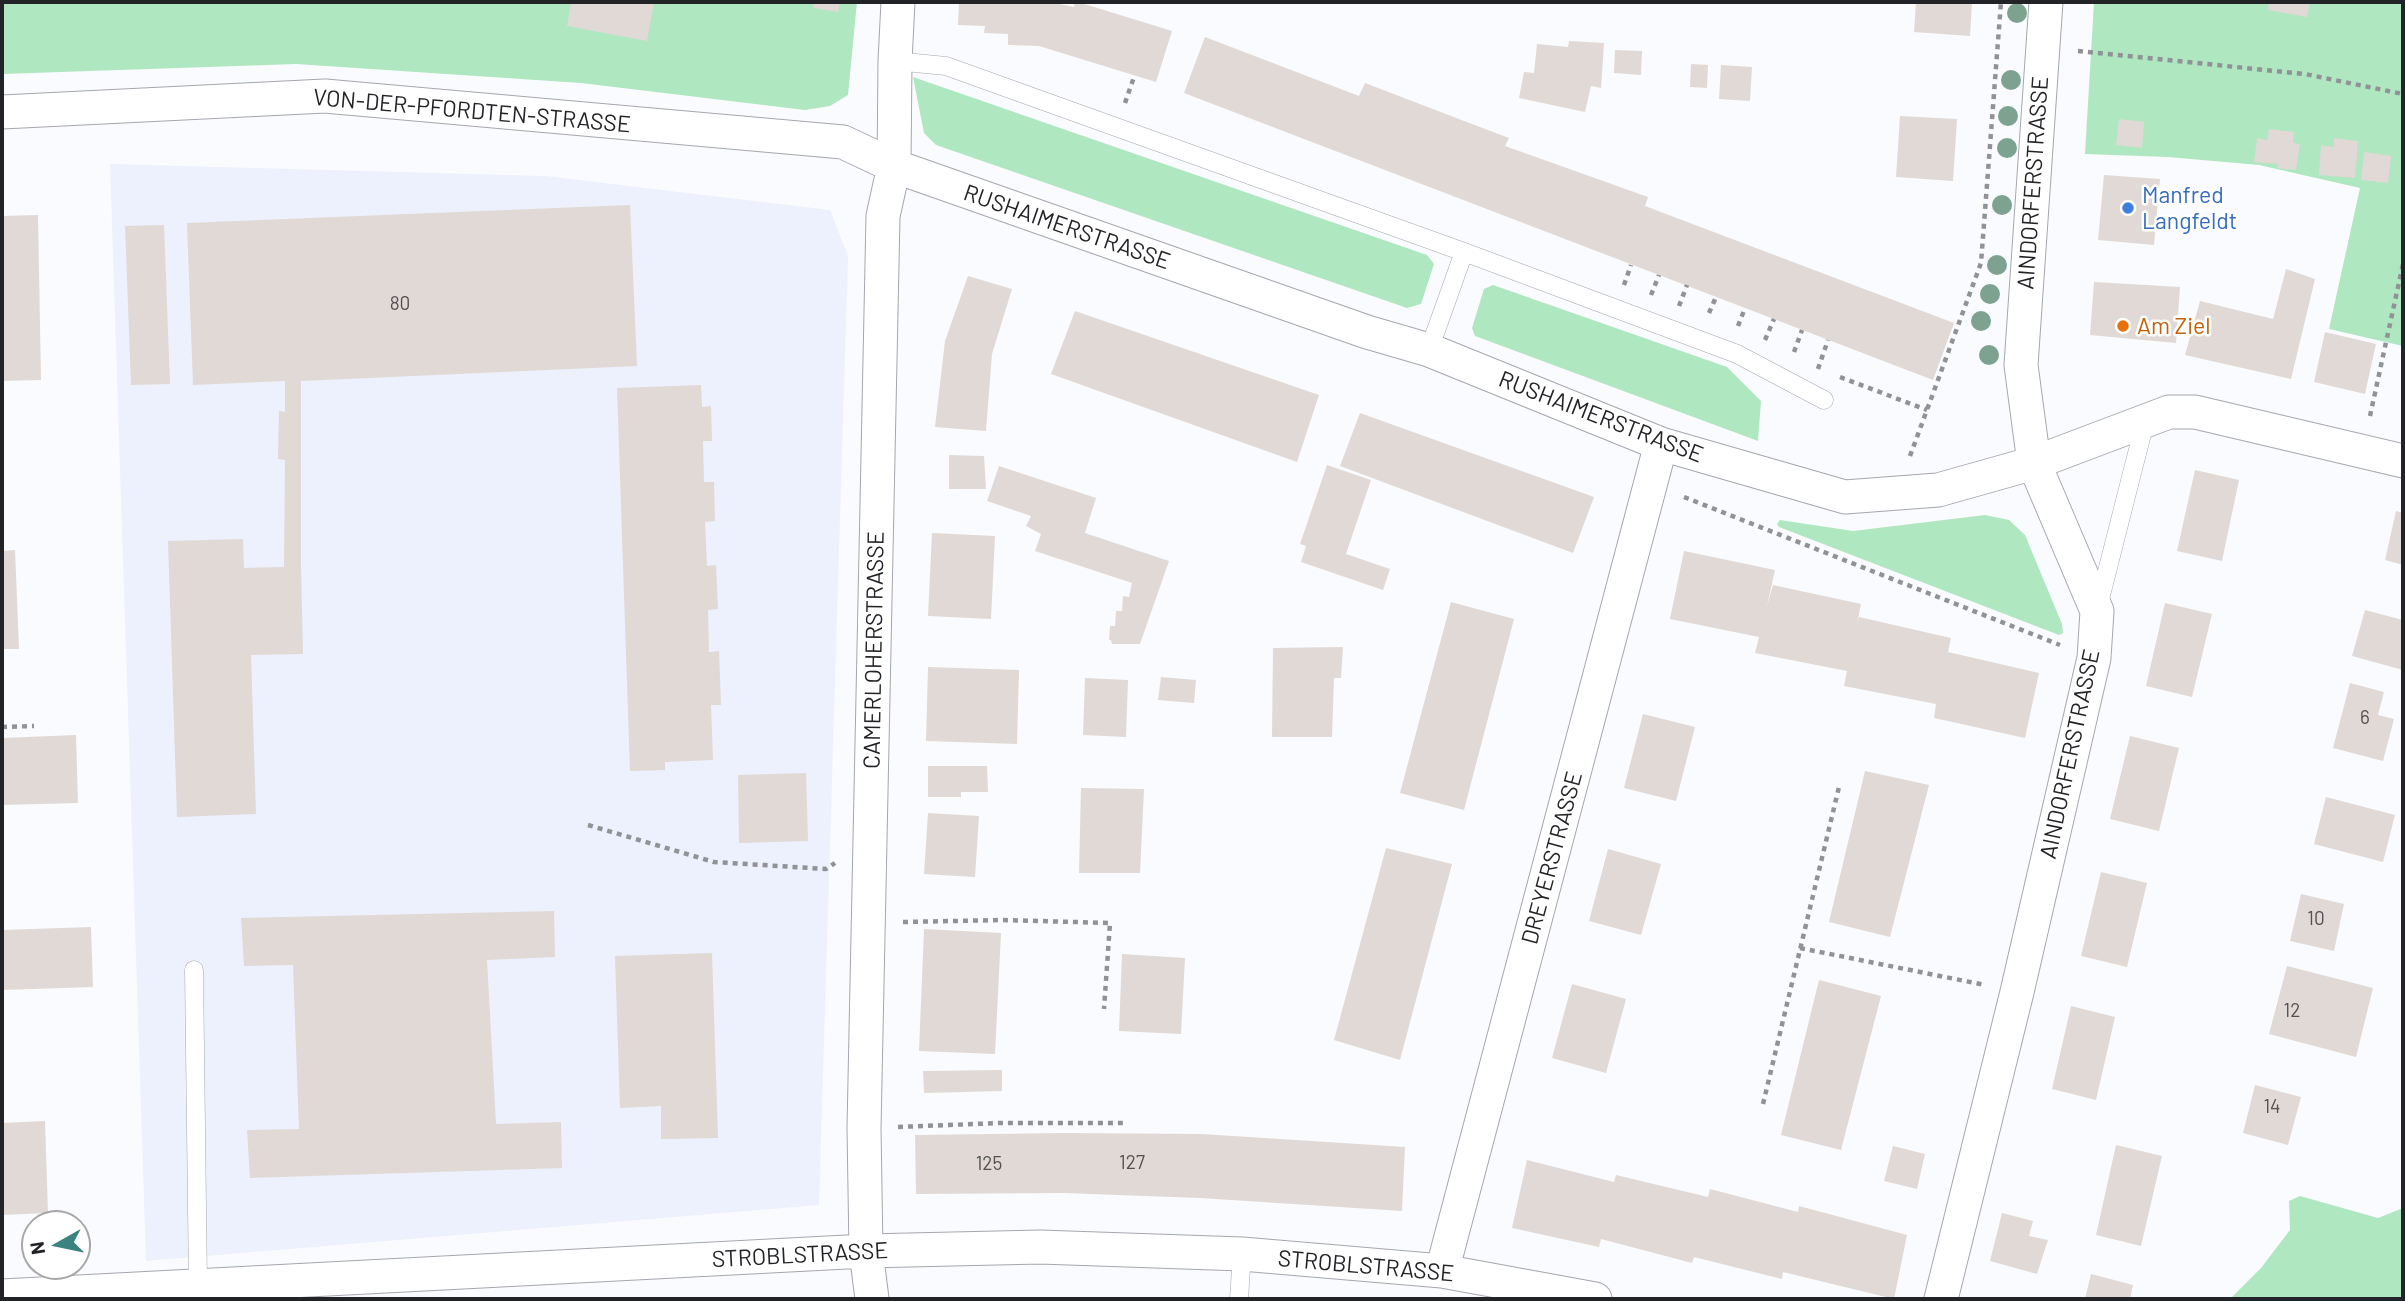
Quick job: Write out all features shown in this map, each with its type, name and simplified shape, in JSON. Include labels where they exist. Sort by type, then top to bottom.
[{"type":"street","name":"CAMERLOHERSTRASSE","points":[[872,1299],[866,1251],[864,1128],[868,922],[883,216],[894,166],[898,2]]},
{"type":"street","name":"AINDORFERSTRASSE","points":[[1941,1299],[2017,992],[2094,658],[2097,611],[2034,463],[2021,365],[2046,2]]},
{"type":"street","name":"VON-DER-PFORDTEN-STRASSE","points":[[2,112],[325,96],[843,142],[894,166]]},
{"type":"street","name":"RUSHAIMERSTRASSE","points":[[894,166],[1367,332],[1429,350],[1661,444],[1845,497],[1938,490],[2034,463],[2169,412],[2195,412],[2403,461]]},
{"type":"street","name":"DREYERSTRASSE","points":[[1443,1271],[1661,444]]},
{"type":"street","name":"STROBLSTRASSE","points":[[2,1296],[866,1251],[1040,1247],[1242,1254],[1443,1271],[1574,1297]]},
{"type":"lane","points":[[895,61],[946,66],[1464,252],[1737,354],[1824,400]]},
{"type":"lane","points":[[1429,350],[1464,252]]},
{"type":"lane","points":[[2097,611],[2145,422]]},
{"type":"lane","points":[[194,970],[198,1286]]},
{"type":"lane","points":[[1239,1299],[1242,1254]]},
{"type":"path","points":[[1897,493],[1981,263],[2001,2]]},
{"type":"path","points":[[2091,52],[2305,74],[2403,94]]},
{"type":"path","points":[[2362,452],[2403,264]]},
{"type":"path","points":[[1824,400],[1841,376],[1927,410]]},
{"type":"path","points":[[1651,484],[2094,658]]},
{"type":"path","points":[[2,727],[34,726]]},
{"type":"path","points":[[1763,1104],[1839,787]]},
{"type":"path","points":[[588,825],[714,862],[826,869],[870,840]]},
{"type":"path","points":[[868,922],[1003,920],[1110,923],[1104,1009]]},
{"type":"path","points":[[1800,948],[2017,992]]},
{"type":"path","points":[[864,1128],[999,1123],[1124,1123]]},
{"type":"shaded area","points":[[110,164],[545,176],[830,210],[848,256],[819,1205],[146,1261]]},
{"type":"green space","points":[[2,2],[857,2],[848,95],[830,106],[805,110],[581,83],[296,64],[2,74]]},
{"type":"green space","points":[[2094,2],[2403,2],[2403,346],[2329,329],[2360,188],[2259,165],[2168,157],[2085,154]]},
{"type":"green space","points":[[913,77],[1427,255],[1434,264],[1421,304],[1407,308],[936,145],[924,133]]},
{"type":"green space","points":[[1493,285],[1727,367],[1761,401],[1758,441],[1475,336],[1472,328],[1484,289]]},
{"type":"green space","points":[[1985,515],[2009,520],[2025,535],[2062,624],[2063,633],[2059,635],[1777,524],[1780,520],[1853,531]]},
{"type":"green space","points":[[2300,1196],[2378,1218],[2403,1208],[2403,1299],[2230,1299],[2261,1268],[2290,1230],[2289,1201]]},
{"type":"building","points":[[571,2],[654,2],[647,41],[567,26]]},
{"type":"building","points":[[814,2],[840,2],[838,12],[813,8]]},
{"type":"building","points":[[959,2],[1050,2],[1074,7],[1075,2],[1078,2],[1172,31],[1156,82],[1039,46],[1008,45],[1008,34],[984,33],[985,26],[958,25]]},
{"type":"building","points":[[1916,2],[1972,2],[1970,36],[1914,32]]},
{"type":"building","points":[[2269,2],[2310,2],[2307,17],[2268,10]]},
{"type":"building","points":[[1205,37],[1359,96],[1365,83],[1509,138],[1505,146],[1648,197],[1645,206],[1954,323],[1933,380],[1184,93]]},
{"type":"building","points":[[1569,41],[1604,43],[1601,88],[1591,86],[1585,112],[1519,98],[1524,72],[1534,73],[1537,44],[1568,47]]},
{"type":"building","points":[[1615,50],[1642,51],[1641,75],[1614,73]]},
{"type":"building","points":[[1691,64],[1708,65],[1707,88],[1690,87]]},
{"type":"building","points":[[1721,65],[1752,67],[1750,101],[1719,99]]},
{"type":"building","points":[[1900,116],[1957,119],[1953,181],[1896,177]]},
{"type":"building","points":[[2119,119],[2144,122],[2142,148],[2116,145]]},
{"type":"building","points":[[2269,129],[2294,132],[2293,143],[2300,144],[2296,170],[2277,168],[2278,164],[2254,162],[2257,138],[2267,140]]},
{"type":"building","points":[[2334,138],[2358,141],[2355,178],[2319,175],[2321,145],[2334,147]]},
{"type":"building","points":[[2364,152],[2391,156],[2388,183],[2361,180]]},
{"type":"building","points":[[2104,175],[2160,179],[2154,245],[2098,240]]},
{"type":"building","points":[[630,205],[637,366],[301,381],[303,654],[251,655],[256,814],[177,817],[168,541],[243,539],[244,568],[284,567],[285,460],[278,459],[279,411],[285,412],[285,381],[193,385],[187,223]]},
{"type":"building","points":[[38,215],[41,380],[2,381],[2,216]]},
{"type":"building","points":[[164,225],[170,384],[131,385],[125,226]]},
{"type":"building","points":[[2286,269],[2315,279],[2291,379],[2185,355],[2200,301],[2273,319]]},
{"type":"building","points":[[968,276],[1012,289],[992,354],[986,431],[935,427],[945,341]]},
{"type":"building","points":[[2094,282],[2180,287],[2176,343],[2090,335]]},
{"type":"building","points":[[1075,311],[1319,395],[1297,462],[1051,374]]},
{"type":"building","points":[[2325,332],[2376,344],[2365,394],[2314,382]]},
{"type":"building","points":[[701,385],[702,407],[711,406],[712,441],[703,441],[704,482],[714,482],[715,521],[705,522],[707,566],[716,565],[718,609],[708,610],[709,652],[719,651],[721,705],[711,705],[713,760],[665,762],[665,770],[630,771],[617,388]]},
{"type":"building","points":[[1360,413],[1594,497],[1573,553],[1340,466]]},
{"type":"building","points":[[949,455],[984,456],[986,489],[949,489]]},
{"type":"building","points":[[1327,465],[1371,480],[1346,554],[1390,569],[1383,590],[1301,562],[1306,546],[1300,544]]},
{"type":"building","points":[[999,466],[1096,498],[1085,533],[1169,561],[1140,644],[1112,644],[1109,640],[1110,626],[1115,626],[1116,611],[1122,611],[1123,596],[1129,597],[1132,583],[1035,551],[1041,534],[1026,526],[1031,516],[987,501]]},
{"type":"building","points":[[2195,470],[2239,480],[2222,561],[2177,551]]},
{"type":"building","points":[[2396,511],[2403,513],[2403,565],[2385,560]]},
{"type":"building","points":[[932,533],[995,536],[991,619],[928,616]]},
{"type":"building","points":[[15,550],[19,649],[2,649],[2,551]]},
{"type":"building","points":[[1684,551],[1775,570],[1767,606],[1773,585],[1861,604],[1857,624],[1859,617],[1951,638],[1948,652],[2039,673],[2025,738],[1934,718],[1936,704],[1844,686],[1847,671],[1755,653],[1759,637],[1670,619]]},
{"type":"building","points":[[1451,602],[1514,619],[1464,810],[1400,793]]},
{"type":"building","points":[[2165,603],[2212,614],[2192,697],[2146,686]]},
{"type":"building","points":[[2365,610],[2403,620],[2403,670],[2352,656]]},
{"type":"building","points":[[1343,647],[1341,678],[1334,678],[1332,737],[1272,737],[1273,648]]},
{"type":"building","points":[[928,667],[1019,670],[1017,744],[926,741]]},
{"type":"building","points":[[1161,677],[1196,680],[1194,703],[1158,700]]},
{"type":"building","points":[[1085,678],[1128,680],[1126,737],[1083,735]]},
{"type":"building","points":[[2350,683],[2384,692],[2378,715],[2394,719],[2383,761],[2333,748]]},
{"type":"building","points":[[1643,714],[1695,727],[1676,801],[1624,788]]},
{"type":"building","points":[[76,735],[78,803],[2,805],[2,738]]},
{"type":"building","points":[[2130,736],[2179,748],[2159,831],[2110,819]]},
{"type":"building","points":[[928,766],[987,766],[988,792],[961,792],[961,797],[928,797]]},
{"type":"building","points":[[1865,771],[1929,785],[1890,937],[1829,922]]},
{"type":"building","points":[[806,773],[808,841],[739,843],[738,775]]},
{"type":"building","points":[[1081,788],[1144,789],[1140,873],[1079,873]]},
{"type":"building","points":[[2326,797],[2395,815],[2383,862],[2314,844]]},
{"type":"building","points":[[928,813],[979,816],[975,877],[924,874]]},
{"type":"building","points":[[1386,848],[1452,864],[1400,1060],[1334,1040]]},
{"type":"building","points":[[1608,849],[1661,864],[1641,935],[1589,921]]},
{"type":"building","points":[[2101,872],[2147,883],[2127,967],[2081,956]]},
{"type":"building","points":[[2301,894],[2344,904],[2334,951],[2290,941]]},
{"type":"building","points":[[554,911],[555,957],[487,960],[496,1124],[561,1122],[562,1168],[250,1178],[247,1130],[299,1129],[293,965],[244,966],[241,918]]},
{"type":"building","points":[[91,927],[93,987],[2,990],[2,930]]},
{"type":"building","points":[[924,929],[1001,933],[995,1054],[919,1051]]},
{"type":"building","points":[[712,953],[718,1138],[661,1139],[661,1106],[620,1108],[615,956]]},
{"type":"building","points":[[1122,954],[1185,958],[1181,1034],[1119,1031]]},
{"type":"building","points":[[2287,966],[2373,988],[2356,1057],[2269,1034]]},
{"type":"building","points":[[1819,980],[1881,996],[1841,1150],[1781,1135]]},
{"type":"building","points":[[1572,984],[1626,999],[1606,1073],[1552,1058]]},
{"type":"building","points":[[2071,1006],[2115,1017],[2096,1100],[2052,1089]]},
{"type":"building","points":[[1002,1070],[1002,1091],[924,1093],[923,1071]]},
{"type":"building","points":[[2255,1085],[2301,1097],[2288,1145],[2243,1133]]},
{"type":"building","points":[[45,1121],[48,1210],[21,1210],[21,1214],[2,1215],[2,1123]]},
{"type":"building","points":[[1202,1134],[1405,1147],[1402,1211],[1200,1198],[1064,1193],[916,1194],[915,1135]]},
{"type":"building","points":[[2116,1145],[2162,1156],[2141,1246],[2096,1235]]},
{"type":"building","points":[[1893,1146],[1925,1154],[1917,1189],[1884,1181]]},
{"type":"building","points":[[1527,1160],[1614,1182],[1616,1175],[1708,1197],[1710,1189],[1798,1212],[1799,1206],[1907,1235],[1894,1299],[1783,1272],[1782,1279],[1694,1257],[1692,1263],[1601,1239],[1599,1247],[1512,1228]]},
{"type":"building","points":[[2002,1213],[2033,1221],[2029,1236],[2048,1240],[2037,1274],[1990,1261]]},
{"type":"building","points":[[2091,1274],[2133,1285],[2130,1299],[2085,1299]]},
{"type":"place","name":"Manfred Langfeldt","points":[[2128,208]]},
{"type":"place","name":"Am Ziel","points":[[2123,326]]}]
